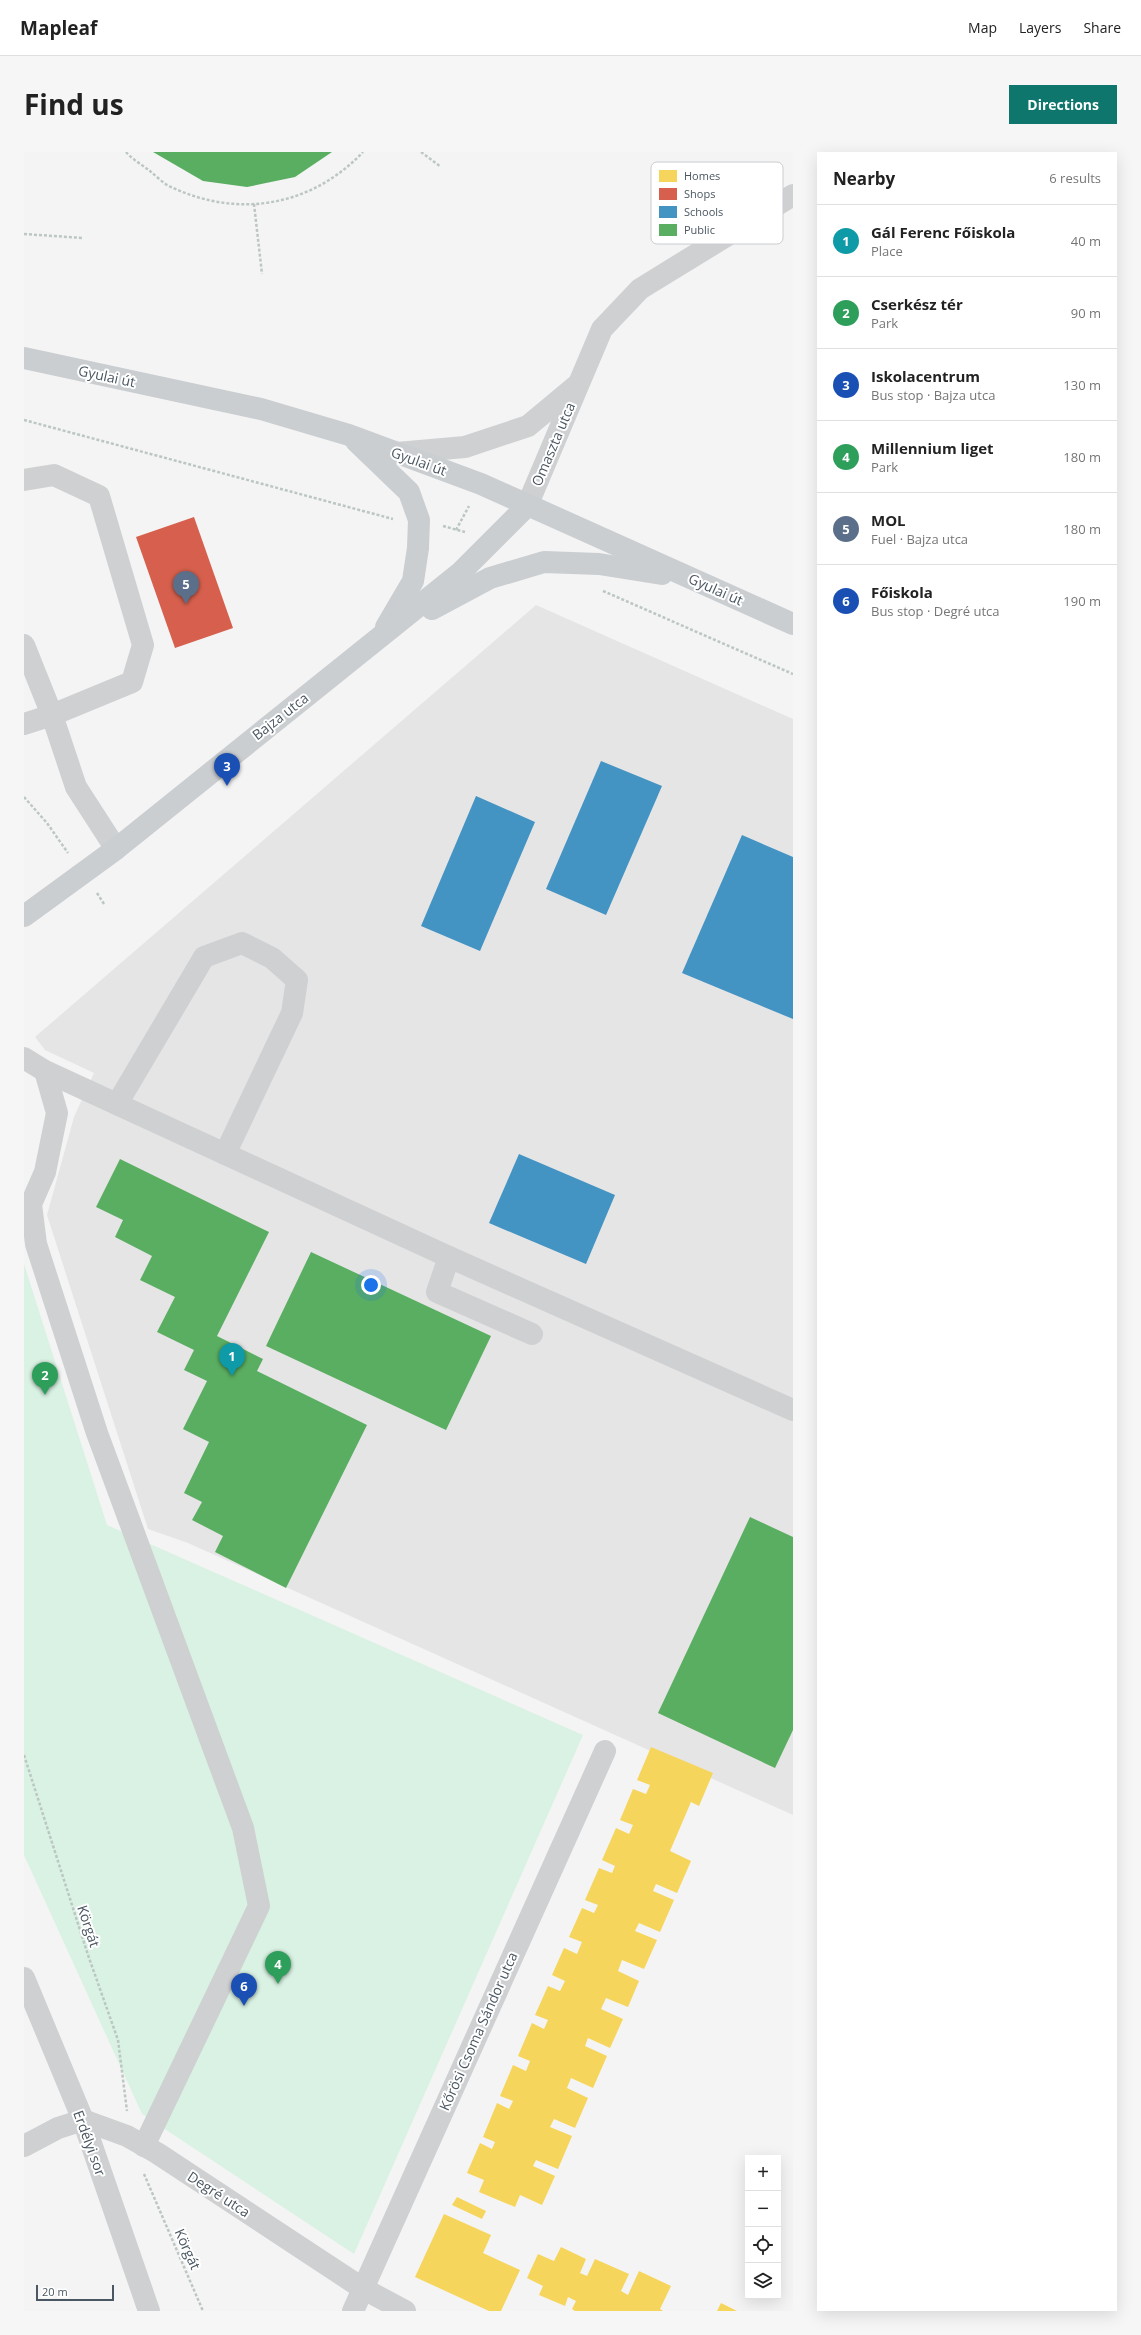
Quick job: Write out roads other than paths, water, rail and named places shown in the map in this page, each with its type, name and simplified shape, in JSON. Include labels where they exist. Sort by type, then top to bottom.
[{"type":"main road","name":"Gyulai út","points":[[24,358],[261,409],[349,435],[480,484],[793,624]]},
{"type":"main road","points":[[349,435],[409,492],[419,520],[418,548],[413,582],[380,638]]},
{"type":"main road","name":"Bajza utca","points":[[24,916],[116,849],[461,572],[527,506]]},
{"type":"main road","points":[[380,638],[490,578],[544,562],[599,564],[695,580]]},
{"type":"street","name":"Omaszta utca","points":[[783,201],[793,195]]},
{"type":"street","name":"Omaszta utca","points":[[527,506],[602,329],[640,289],[713,244]]},
{"type":"street","name":"Omaszta utca","points":[[397,453],[465,447],[528,426],[580,382]]},
{"type":"street","points":[[24,480],[54,475],[99,496],[143,645],[132,682],[52,715],[24,724]]},
{"type":"street","points":[[24,644],[52,715],[76,787],[116,849]]},
{"type":"street","points":[[117,1104],[204,957],[242,943],[272,958],[297,980],[292,1014],[225,1154]]},
{"type":"street","points":[[24,1058],[45,1071],[450,1257],[793,1410]]},
{"type":"street","points":[[45,1071],[57,1113],[45,1172],[31,1204],[36,1244],[97,1433],[243,1828],[259,1906],[144,2146]]},
{"type":"street","points":[[450,1257],[437,1292],[532,1334]]},
{"type":"street","name":"Kőrösi Csoma Sándor utca","points":[[352,2311],[605,1751]]},
{"type":"street","name":"Erdélyi sor","points":[[24,1978],[83,2120],[149,2311]]},
{"type":"street","points":[[24,2146],[58,2128],[83,2120]]},
{"type":"street","name":"Degré utca","points":[[83,2120],[127,2136],[144,2146],[362,2288],[405,2311]]},
{"type":"place","name":"MOL","points":[[186,604]]},
{"type":"place","name":"Iskolacentrum","points":[[227,786]]},
{"type":"place","name":"Gál Ferenc Főiskola","points":[[232,1376]]},
{"type":"place","name":"Cserkész tér","points":[[45,1395]]},
{"type":"place","name":"Millennium liget","points":[[278,1984]]},
{"type":"place","name":"Főiskola","points":[[244,2006]]}]
